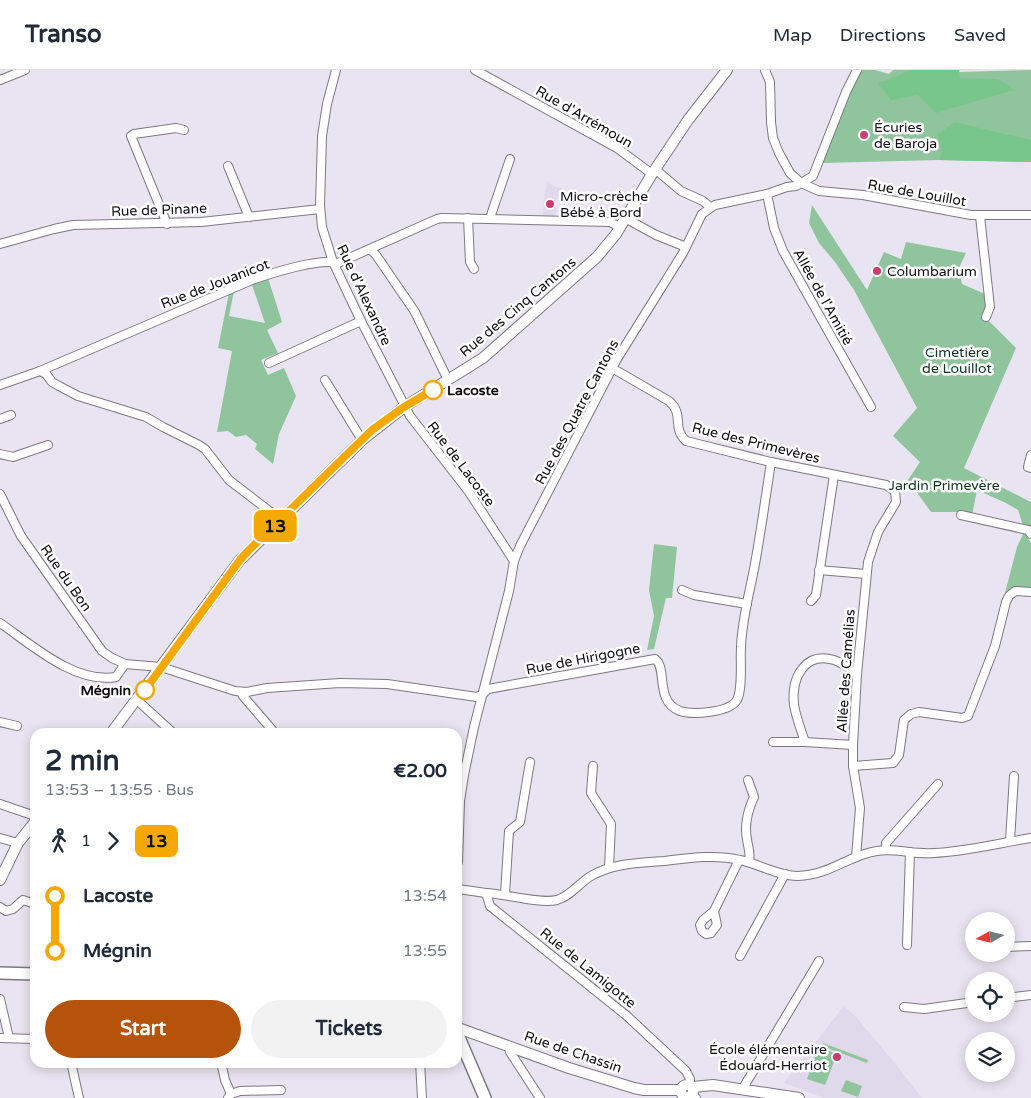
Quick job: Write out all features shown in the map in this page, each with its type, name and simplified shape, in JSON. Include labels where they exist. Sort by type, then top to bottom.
[{"type":"main road","points":[[0,973],[30,974]]},
{"type":"main road","points":[[462,1044],[486,1098]]},
{"type":"street","points":[[0,80],[25,70]]},
{"type":"street","name":"Rue d'Alexandre","points":[[336,70],[327,104],[322,136],[320,210],[322,227],[333,262],[404,407]]},
{"type":"street","name":"Rue d'Arrémoun","points":[[474,70],[617,148],[681,190],[703,201],[710,208]]},
{"type":"street","name":"Rue des Cinq Cantons","points":[[115,728],[240,560],[362,440],[404,407],[483,358],[597,257],[688,120],[727,70]]},
{"type":"street","points":[[765,70],[770,82],[770,122],[773,138],[790,173],[801,183]]},
{"type":"street","points":[[710,208],[796,186],[813,176],[846,92],[857,70]]},
{"type":"street","points":[[167,224],[131,136],[176,128],[184,130]]},
{"type":"street","points":[[490,218],[510,159]]},
{"type":"street","points":[[228,166],[249,217]]},
{"type":"street","name":"Rue de Louillot","points":[[801,183],[819,191],[863,195],[980,216],[1031,215]]},
{"type":"street","name":"Allée de l'Amitié","points":[[767,194],[774,228],[783,251],[871,407]]},
{"type":"street","name":"Rue des Quatre Cantons","points":[[462,789],[474,727],[509,591],[514,561],[612,368],[683,253],[698,220],[710,208]]},
{"type":"street","name":"Rue de Pinane","points":[[0,244],[54,229],[73,226],[167,224],[320,210]]},
{"type":"street","points":[[980,216],[990,307],[986,317]]},
{"type":"street","points":[[468,218],[470,262],[474,269]]},
{"type":"street","name":"Rue de Jouanicot","points":[[0,385],[40,371],[252,280],[268,274],[327,261],[338,263],[437,219],[490,218],[622,222],[686,247]]},
{"type":"street","points":[[370,249],[415,312],[448,380]]},
{"type":"street","points":[[269,363],[361,321]]},
{"type":"street","name":"Rue des Primevères","points":[[612,368],[675,406],[678,414],[679,432],[686,442],[771,462],[886,485],[893,489],[896,494]]},
{"type":"street","points":[[40,371],[46,374],[52,382],[78,396],[146,417],[199,445],[229,480],[281,520]]},
{"type":"street","points":[[325,380],[362,440]]},
{"type":"street","name":"Rue de Lacoste","points":[[404,407],[430,443],[470,492],[514,561]]},
{"type":"street","points":[[0,419],[11,415]]},
{"type":"street","points":[[0,454],[13,457],[48,445]]},
{"type":"street","points":[[1031,455],[1028,467],[1031,468]]},
{"type":"street","name":"Rue de Hirigogne","points":[[125,664],[161,667],[241,692],[266,688],[340,683],[387,684],[477,696],[482,695],[488,689],[656,658],[660,664],[664,694],[673,707],[685,712],[720,711],[735,702],[740,691],[741,637],[771,462]]},
{"type":"street","points":[[811,601],[816,595],[834,475]]},
{"type":"street","name":"Rue du Bon","points":[[0,494],[22,536],[102,651],[125,664]]},
{"type":"street","name":"Allée des Camélias","points":[[856,857],[860,808],[853,766],[853,745],[866,574],[874,540],[883,522],[895,505],[897,500],[896,494]]},
{"type":"street","points":[[961,516],[1027,531]]},
{"type":"street","points":[[820,570],[866,574]]},
{"type":"street","points":[[682,590],[694,595],[747,604]]},
{"type":"street","points":[[853,766],[893,763],[899,754],[904,720],[911,714],[919,712],[962,718],[968,716],[994,646],[1009,596],[1015,591],[1031,592]]},
{"type":"street","points":[[0,623],[60,664],[81,674],[108,678],[116,677],[125,664]]},
{"type":"street","points":[[805,742],[794,705],[794,690],[797,676],[804,666],[814,660],[833,660],[843,664],[857,674]]},
{"type":"street","points":[[241,692],[242,696],[269,728]]},
{"type":"street","points":[[137,700],[168,728]]},
{"type":"street","points":[[0,722],[17,726]]},
{"type":"street","points":[[773,742],[853,745]]},
{"type":"street","points":[[505,894],[509,831],[520,822],[530,762]]},
{"type":"street","points":[[593,766],[591,793],[611,824],[610,868]]},
{"type":"street","points":[[1010,841],[1014,776]]},
{"type":"street","points":[[748,780],[754,797],[747,810],[747,839],[751,855],[749,862]]},
{"type":"street","points":[[886,850],[886,844],[938,784]]},
{"type":"street","points":[[0,804],[30,814]]},
{"type":"street","points":[[0,880],[18,843],[30,828]]},
{"type":"street","points":[[0,838],[18,843]]},
{"type":"street","points":[[462,890],[539,900],[558,900],[592,875],[626,864],[708,857],[740,860],[795,876],[816,874],[870,852],[886,850],[935,854],[1031,838]]},
{"type":"street","points":[[907,944],[910,852]]},
{"type":"street","points":[[714,911],[740,860]]},
{"type":"street","points":[[740,956],[786,874]]},
{"type":"street","name":"Rue de Lamigotte","points":[[486,893],[490,906],[634,1022],[689,1075],[689,1093]]},
{"type":"street","points":[[0,907],[6,911],[13,909],[23,900],[30,902]]},
{"type":"street","points":[[1015,947],[1031,946]]},
{"type":"street","points":[[743,1088],[819,961]]},
{"type":"street","points":[[1015,997],[1031,995]]},
{"type":"street","points":[[0,999],[9,1038]]},
{"type":"street","points":[[904,1007],[924,1009],[965,1003]]},
{"type":"street","name":"Rue de Chassin","points":[[462,1029],[569,1068],[634,1088],[689,1093],[713,1085],[743,1088],[799,1098]]},
{"type":"street","points":[[0,1038],[30,1039]]},
{"type":"street","points":[[509,1046],[510,1052],[540,1098]]},
{"type":"street","points":[[72,1068],[79,1098]]},
{"type":"street","points":[[222,1068],[229,1096],[240,1092],[281,1090]]},
{"type":"street","points":[[420,1068],[422,1098]]},
{"type":"shaded area","name":"Micro-crèche Bébé à Bord","points":[[547,183],[562,189],[556,199],[556,216],[543,216]]},
{"type":"shaded area","name":"École élémentaire Édouard-Herriot","points":[[843,1007],[854,1015],[922,1098],[824,1098],[784,1083]]},
{"type":"green space","points":[[861,70],[875,70],[889,74],[893,70],[959,70],[959,72],[1031,70],[1031,162],[939,160],[823,163],[853,81]]},
{"type":"green space","points":[[909,70],[959,70],[960,78],[998,79],[1014,90],[936,113],[918,95],[891,100],[878,83]]},
{"type":"green space","points":[[954,122],[1031,140],[1031,162],[939,160],[942,152],[937,135]]},
{"type":"green space","name":"Cimetière de Louillot","points":[[812,205],[867,290],[884,252],[901,259],[906,242],[966,253],[957,272],[960,274],[962,284],[985,294],[986,307],[981,318],[988,320],[1016,348],[964,468],[1031,502],[1031,526],[1023,525],[1018,510],[977,490],[972,515],[959,512],[931,512],[908,480],[920,462],[893,436],[917,408],[854,290],[819,243],[809,223]]},
{"type":"green space","points":[[268,278],[282,322],[267,330],[278,353],[261,360],[268,375],[284,368],[296,396],[279,434],[273,464],[255,449],[257,444],[246,435],[236,437],[228,431],[217,432],[232,351],[218,348],[229,293],[234,291],[229,316],[265,323],[252,285]]},
{"type":"green space","points":[[1024,532],[1031,543],[1031,588],[1013,587],[1005,593],[1017,547]]},
{"type":"green space","points":[[654,544],[677,547],[672,598],[666,598],[654,649],[647,650],[654,616],[649,590]]},
{"type":"green space","points":[[823,1043],[868,1060],[867,1063],[822,1046]]},
{"type":"green space","points":[[819,1047],[837,1054],[825,1085],[807,1079]]},
{"type":"green space","points":[[846,1080],[862,1086],[858,1097],[841,1091]]},
{"type":"bus line","name":"13","points":[[145,690],[249,550],[372,430],[404,407],[433,390]]},
{"type":"place","name":"Écuries de Baroja","points":[[864,135]]},
{"type":"place","name":"Micro-crèche Bébé à Bord","points":[[550,204]]},
{"type":"place","name":"Columbarium","points":[[877,271]]},
{"type":"place","name":"Lacoste","points":[[433,390]]},
{"type":"place","name":"Mégnin","points":[[145,690]]},
{"type":"place","name":"École élémentaire Édouard-Herriot","points":[[837,1057]]},
{"type":"park label","name":"Jardin Primevère","points":[[944,485]]}]
